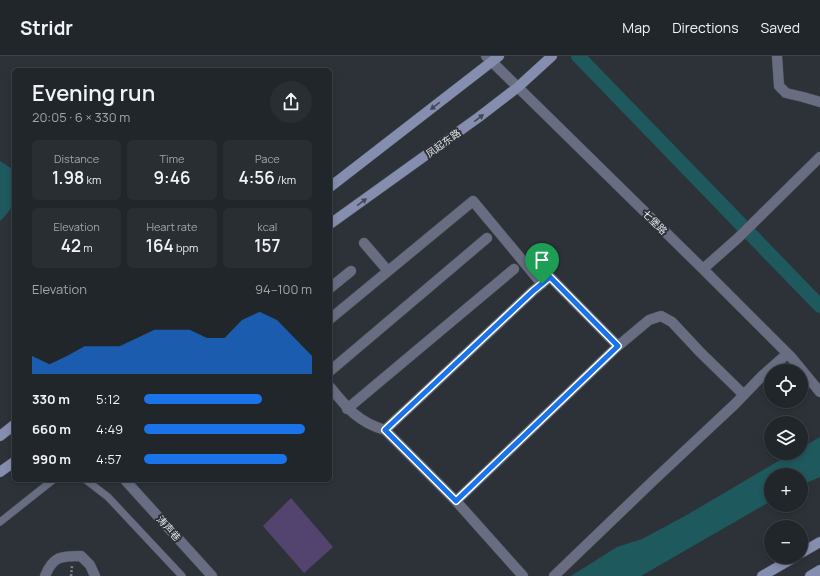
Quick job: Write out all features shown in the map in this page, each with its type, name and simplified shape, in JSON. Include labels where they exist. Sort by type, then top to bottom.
[{"type":"main road","name":"凤起东路","points":[[332,223],[479,117],[518,87],[551,56]]},
{"type":"main road","points":[[332,185],[492,58]]},
{"type":"main road","points":[[0,436],[12,427]]},
{"type":"main road","points":[[0,472],[12,463]]},
{"type":"main road","points":[[808,549],[820,542]]},
{"type":"main road","points":[[762,576],[783,564]]},
{"type":"main road","points":[[810,576],[820,570]]},
{"type":"street","points":[[777,56],[779,86],[786,93],[820,102]]},
{"type":"street","name":"七堡路","points":[[492,58],[518,87],[787,354],[820,392]]},
{"type":"street","points":[[703,269],[738,238],[820,157]]},
{"type":"street","points":[[332,317],[472,201],[542,284]]},
{"type":"street","points":[[332,369],[487,238]]},
{"type":"street","points":[[364,243],[388,271]]},
{"type":"street","points":[[347,409],[514,269]]},
{"type":"street","points":[[332,286],[351,271]]},
{"type":"street","points":[[385,430],[550,277],[618,346]]},
{"type":"street","points":[[456,501],[618,346],[650,320],[661,316],[672,322],[744,395]]},
{"type":"street","points":[[554,576],[655,478],[744,395],[762,376],[787,354]]},
{"type":"street","points":[[332,390],[347,409],[358,418],[372,426],[385,430],[456,501],[523,576]]},
{"type":"street","name":"涛声巷","points":[[127,482],[212,576]]},
{"type":"street","points":[[45,576],[56,559],[68,556],[81,556],[90,565],[94,576]]},
{"type":"lane","points":[[0,522],[51,482]]},
{"type":"lane","points":[[89,482],[108,497],[182,576]]},
{"type":"shaded area","points":[[291,498],[333,547],[304,573],[263,526]]},
{"type":"water","points":[[0,161],[12,169],[12,205],[0,221]]},
{"type":"water","points":[[820,437],[820,477],[808,482],[808,468],[767,468],[780,460],[808,460],[808,444]]},
{"type":"water","points":[[764,469],[764,505],[641,576],[571,576],[617,547],[642,539],[685,516]]},
{"type":"waterway","points":[[578,56],[820,306]]},
{"type":"route","points":[[550,277],[618,346],[456,501],[385,430],[542,284],[550,277]]}]
